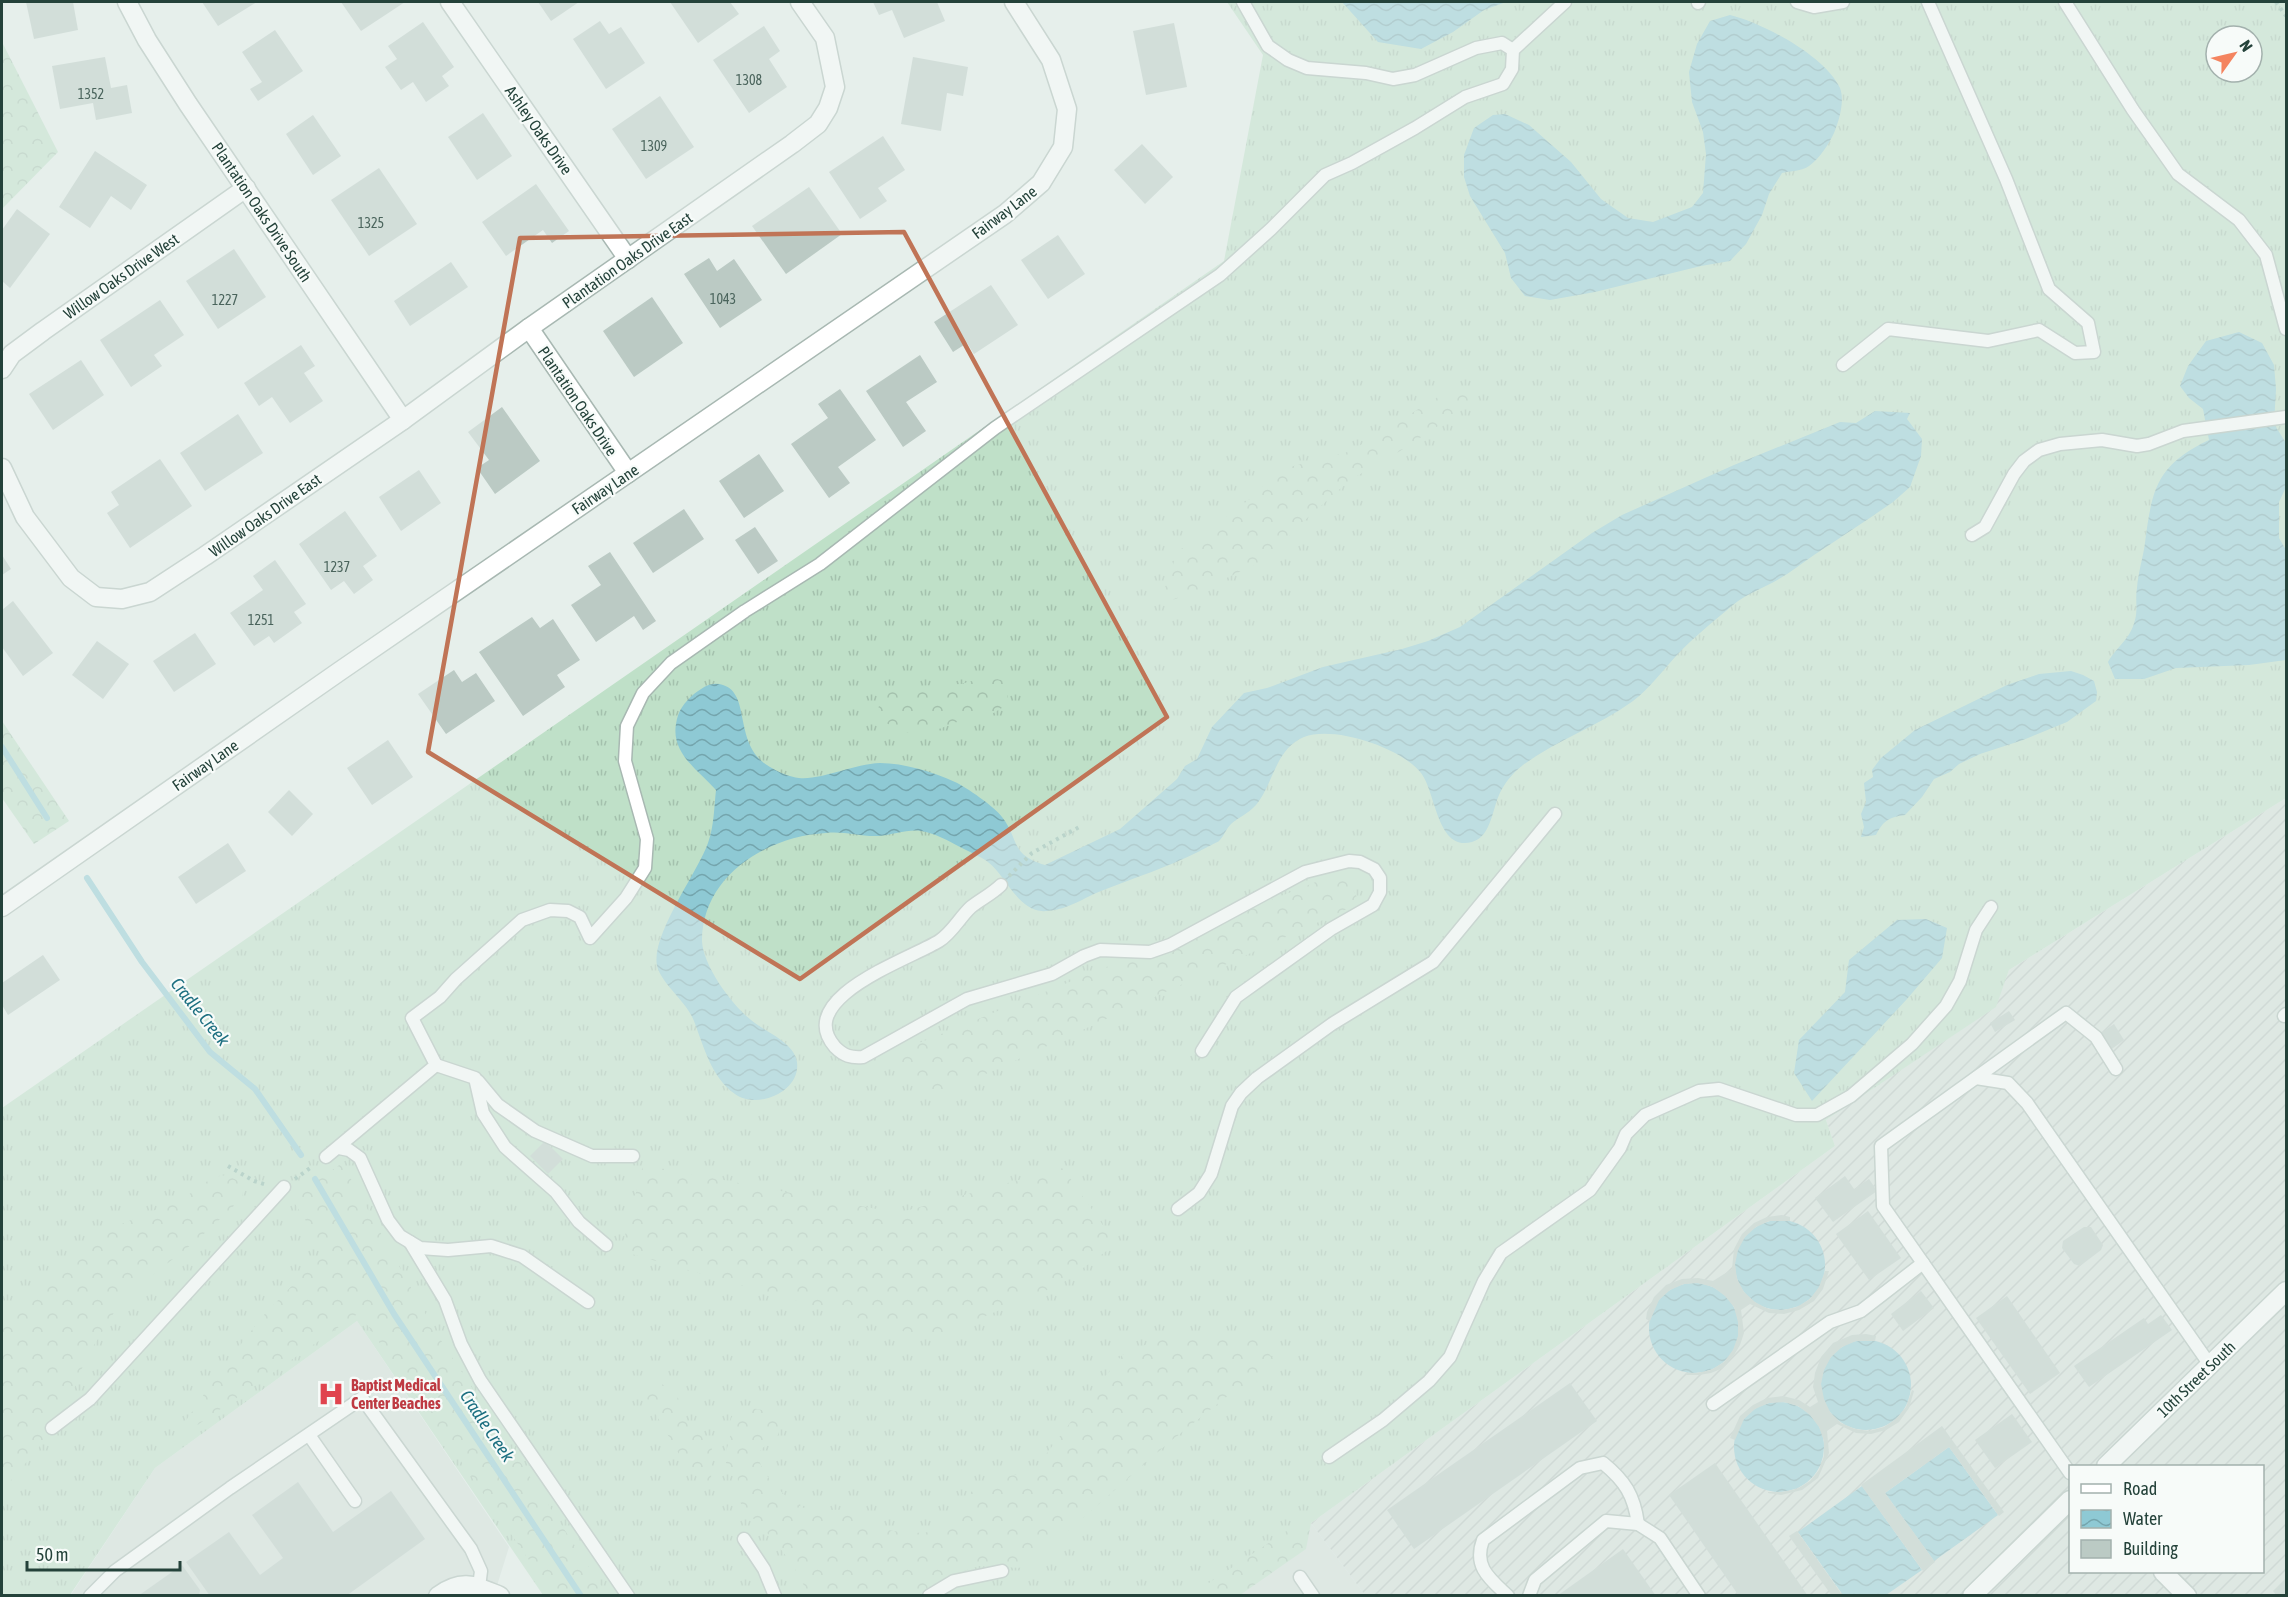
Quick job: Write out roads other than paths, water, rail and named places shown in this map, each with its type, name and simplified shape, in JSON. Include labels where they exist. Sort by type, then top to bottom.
[{"type":"street","name":"Plantation Oaks Drive South","points":[[127,2],[147,40],[403,420]]},
{"type":"street","name":"Ashley Oaks Drive","points":[[450,2],[628,259]]},
{"type":"street","name":"Plantation Oaks Drive East","points":[[403,420],[818,124],[828,108],[835,87],[825,38],[800,2]]},
{"type":"street","name":"Fairway Lane","points":[[2,906],[1005,214],[1041,183],[1062,147],[1067,109],[1051,60],[1014,2]]},
{"type":"street","name":"Willow Oaks Drive West","points":[[2,369],[12,354],[43,331],[246,188]]},
{"type":"street","name":"Plantation Oaks Drive","points":[[529,328],[627,473]]},
{"type":"street","name":"Willow Oaks Drive East","points":[[2,468],[25,517],[71,578],[96,597],[122,599],[150,592],[403,420]]},
{"type":"street","name":"10th Street South","points":[[2108,1465],[2286,1291]]},
{"type":"street","points":[[1972,1596],[2069,1501]]},
{"type":"street","points":[[2164,1573],[2187,1596]]},
{"type":"street","points":[[438,1596],[450,1588],[474,1586],[500,1596]]},
{"type":"lane","points":[[1243,2],[1268,46],[1288,60],[1306,68],[1366,72],[1393,78],[1415,75],[1476,48],[1502,43],[1513,50]]},
{"type":"lane","points":[[633,1156],[592,1156],[535,1131],[498,1105],[475,1078],[436,1065],[412,1018],[440,997],[456,979],[522,920],[550,910],[568,911],[580,917],[590,938],[626,898],[645,868],[647,839],[625,761],[627,726],[643,693],[671,663],[745,611],[820,564],[995,428],[1220,275],[1271,229],[1325,175],[1384,146],[1465,97],[1503,84],[1512,69],[1513,50],[1565,2]]},
{"type":"lane","points":[[1797,2],[1814,7],[1843,2]]},
{"type":"lane","points":[[1843,365],[1888,329],[1988,341],[2039,330],[2075,353],[2094,352],[2088,324],[2049,289],[2006,179],[1929,2]]},
{"type":"lane","points":[[2065,2],[2133,110],[2178,174],[2239,220],[2266,255],[2286,329]]},
{"type":"lane","points":[[1972,535],[1985,527],[2014,474],[2024,461],[2039,450],[2060,444],[2102,440],[2137,446],[2149,444],[2183,430],[2281,418]]},
{"type":"lane","points":[[1178,1209],[1199,1193],[1211,1174],[1232,1106],[1240,1093],[1257,1078],[1332,1024],[1433,962],[1555,814]]},
{"type":"lane","points":[[1000,885],[971,908],[942,939],[849,989],[834,1002],[826,1017],[825,1028],[830,1041],[840,1053],[851,1058],[863,1057],[967,999],[1053,974],[1084,956],[1100,950],[1150,952],[1170,945],[1305,872],[1349,861],[1360,862],[1374,869],[1380,878],[1380,892],[1373,905],[1331,929],[1236,997],[1202,1051]]},
{"type":"lane","points":[[1329,1457],[1383,1419],[1429,1382],[1450,1357],[1484,1281],[1501,1253],[1590,1190],[1620,1148],[1626,1134],[1645,1115],[1699,1090],[1719,1089],[1796,1115],[1817,1114],[1851,1096],[1912,1044],[1946,1006],[1960,981],[1976,930],[1991,907]]},
{"type":"lane","points":[[2069,1472],[1883,1206],[1881,1146],[2066,1013],[2096,1037],[2116,1069]]},
{"type":"lane","points":[[326,1157],[436,1065]]},
{"type":"lane","points":[[475,1078],[483,1113],[505,1147],[556,1192],[579,1222],[606,1245]]},
{"type":"lane","points":[[1976,1078],[2008,1083],[2027,1103],[2210,1365]]},
{"type":"lane","points":[[339,1148],[349,1150],[360,1158],[388,1220],[400,1236],[420,1248],[448,1250],[491,1246],[522,1256],[588,1302]]},
{"type":"lane","points":[[52,1428],[90,1399],[284,1188]]},
{"type":"lane","points":[[410,1242],[446,1300],[461,1344],[480,1380],[628,1596]]},
{"type":"lane","points":[[1713,1404],[1830,1322],[1861,1311],[1923,1263]]},
{"type":"lane","points":[[90,1596],[115,1571],[362,1398],[471,1549],[481,1571],[474,1586]]},
{"type":"lane","points":[[309,1435],[355,1502]]},
{"type":"lane","points":[[1508,1596],[1491,1580],[1480,1564],[1478,1552],[1483,1540],[1580,1468],[1603,1463],[1621,1478],[1635,1504],[1638,1524]]},
{"type":"lane","points":[[1528,1596],[1535,1580],[1606,1521],[1638,1524],[1660,1538],[1699,1596]]},
{"type":"lane","points":[[744,1539],[764,1569],[775,1596]]},
{"type":"lane","points":[[929,1596],[954,1581],[1002,1571]]},
{"type":"lane","points":[[1300,1576],[1313,1596]]},
{"type":"water","points":[[1342,2],[1506,2],[1484,10],[1453,32],[1421,49],[1378,42]]},
{"type":"water","points":[[1730,15],[1759,25],[1792,42],[1821,64],[1832,76],[1840,88],[1842,105],[1834,133],[1823,151],[1806,168],[1782,173],[1769,194],[1762,215],[1746,244],[1730,261],[1550,300],[1525,296],[1511,278],[1505,253],[1470,196],[1464,177],[1464,155],[1474,128],[1493,115],[1505,114],[1529,125],[1571,162],[1601,199],[1628,218],[1653,222],[1692,207],[1703,193],[1706,154],[1703,132],[1692,102],[1689,72],[1697,44],[1710,21]]},
{"type":"water","points":[[2239,332],[2262,343],[2274,365],[2276,389],[2274,424],[2286,443],[2286,487],[2279,502],[2279,538],[2286,550],[2286,660],[2249,665],[2176,668],[2144,679],[2115,679],[2108,662],[2127,638],[2135,620],[2138,577],[2151,507],[2160,480],[2178,459],[2209,440],[2203,409],[2189,398],[2180,386],[2188,366],[2206,341]]},
{"type":"water","points":[[1875,411],[1910,413],[1907,419],[1922,439],[1921,456],[1910,487],[1893,502],[1788,573],[1733,605],[1690,642],[1651,685],[1633,701],[1520,767],[1502,789],[1488,827],[1479,839],[1460,843],[1451,838],[1444,830],[1421,773],[1399,755],[1367,741],[1332,734],[1317,734],[1294,742],[1281,758],[1256,805],[1231,824],[1218,842],[1176,862],[1056,910],[1033,909],[1019,898],[988,862],[926,832],[911,831],[872,836],[826,833],[782,842],[742,863],[726,879],[713,897],[705,918],[702,941],[707,962],[727,995],[743,1013],[785,1043],[795,1055],[796,1073],[792,1082],[785,1090],[765,1099],[755,1100],[735,1094],[720,1079],[709,1061],[690,1014],[661,976],[657,956],[660,941],[675,906],[703,856],[712,830],[716,790],[687,760],[678,744],[676,734],[677,719],[682,707],[694,694],[708,685],[719,684],[732,690],[741,709],[751,747],[758,758],[773,769],[792,777],[808,778],[859,766],[889,763],[937,775],[960,785],[993,808],[1008,825],[1020,851],[1034,861],[1045,865],[1120,829],[1177,779],[1185,766],[1197,759],[1212,727],[1244,693],[1267,688],[1323,667],[1402,649],[1460,627],[1592,533],[1622,515],[1734,465],[1840,422],[1856,423]]},
{"type":"water","points":[[2071,671],[2094,681],[2097,692],[2096,701],[2067,722],[1959,764],[1950,772],[1934,779],[1922,797],[1905,815],[1887,820],[1876,835],[1861,837],[1864,827],[1861,814],[1866,802],[1864,783],[1873,777],[1872,770],[1881,758],[1915,730],[2007,685],[2039,674]]},
{"type":"water","points":[[1926,919],[1947,928],[1942,958],[1812,1101],[1794,1073],[1799,1040],[1845,992],[1849,960],[1897,920]]},
{"type":"water","points":[[1780,1220],[1797,1224],[1812,1233],[1821,1248],[1825,1265],[1821,1282],[1812,1297],[1797,1306],[1780,1310],[1763,1306],[1748,1297],[1739,1282],[1735,1265],[1739,1248],[1748,1233],[1763,1224]]},
{"type":"water","points":[[1694,1283],[1711,1287],[1726,1296],[1735,1311],[1739,1328],[1735,1345],[1726,1360],[1711,1369],[1694,1373],[1677,1369],[1662,1360],[1653,1345],[1649,1328],[1653,1311],[1662,1296],[1677,1287]]},
{"type":"water","points":[[1866,1340],[1883,1344],[1898,1353],[1907,1368],[1911,1385],[1907,1402],[1898,1417],[1883,1426],[1866,1430],[1849,1426],[1834,1417],[1825,1402],[1821,1385],[1825,1368],[1834,1353],[1849,1344]]},
{"type":"water","points":[[1779,1402],[1796,1406],[1811,1415],[1820,1430],[1824,1447],[1820,1464],[1811,1479],[1796,1488],[1779,1492],[1762,1488],[1747,1479],[1738,1464],[1734,1447],[1738,1430],[1747,1415],[1762,1406]]},
{"type":"water","points":[[1949,1447],[1998,1515],[1934,1561],[1885,1493]]},
{"type":"water","points":[[1862,1486],[1922,1570],[1886,1595],[1843,1595],[1798,1532]]},
{"type":"waterway","name":"Cradle Creek","points":[[2,747],[47,818]]},
{"type":"waterway","name":"Cradle Creek","points":[[87,878],[142,962],[210,1052],[255,1089],[301,1155]]},
{"type":"waterway","name":"Cradle Creek","points":[[315,1179],[394,1314],[581,1596]]},
{"type":"place","name":"Baptist Medical Center Beaches","points":[[331,1394]]}]
